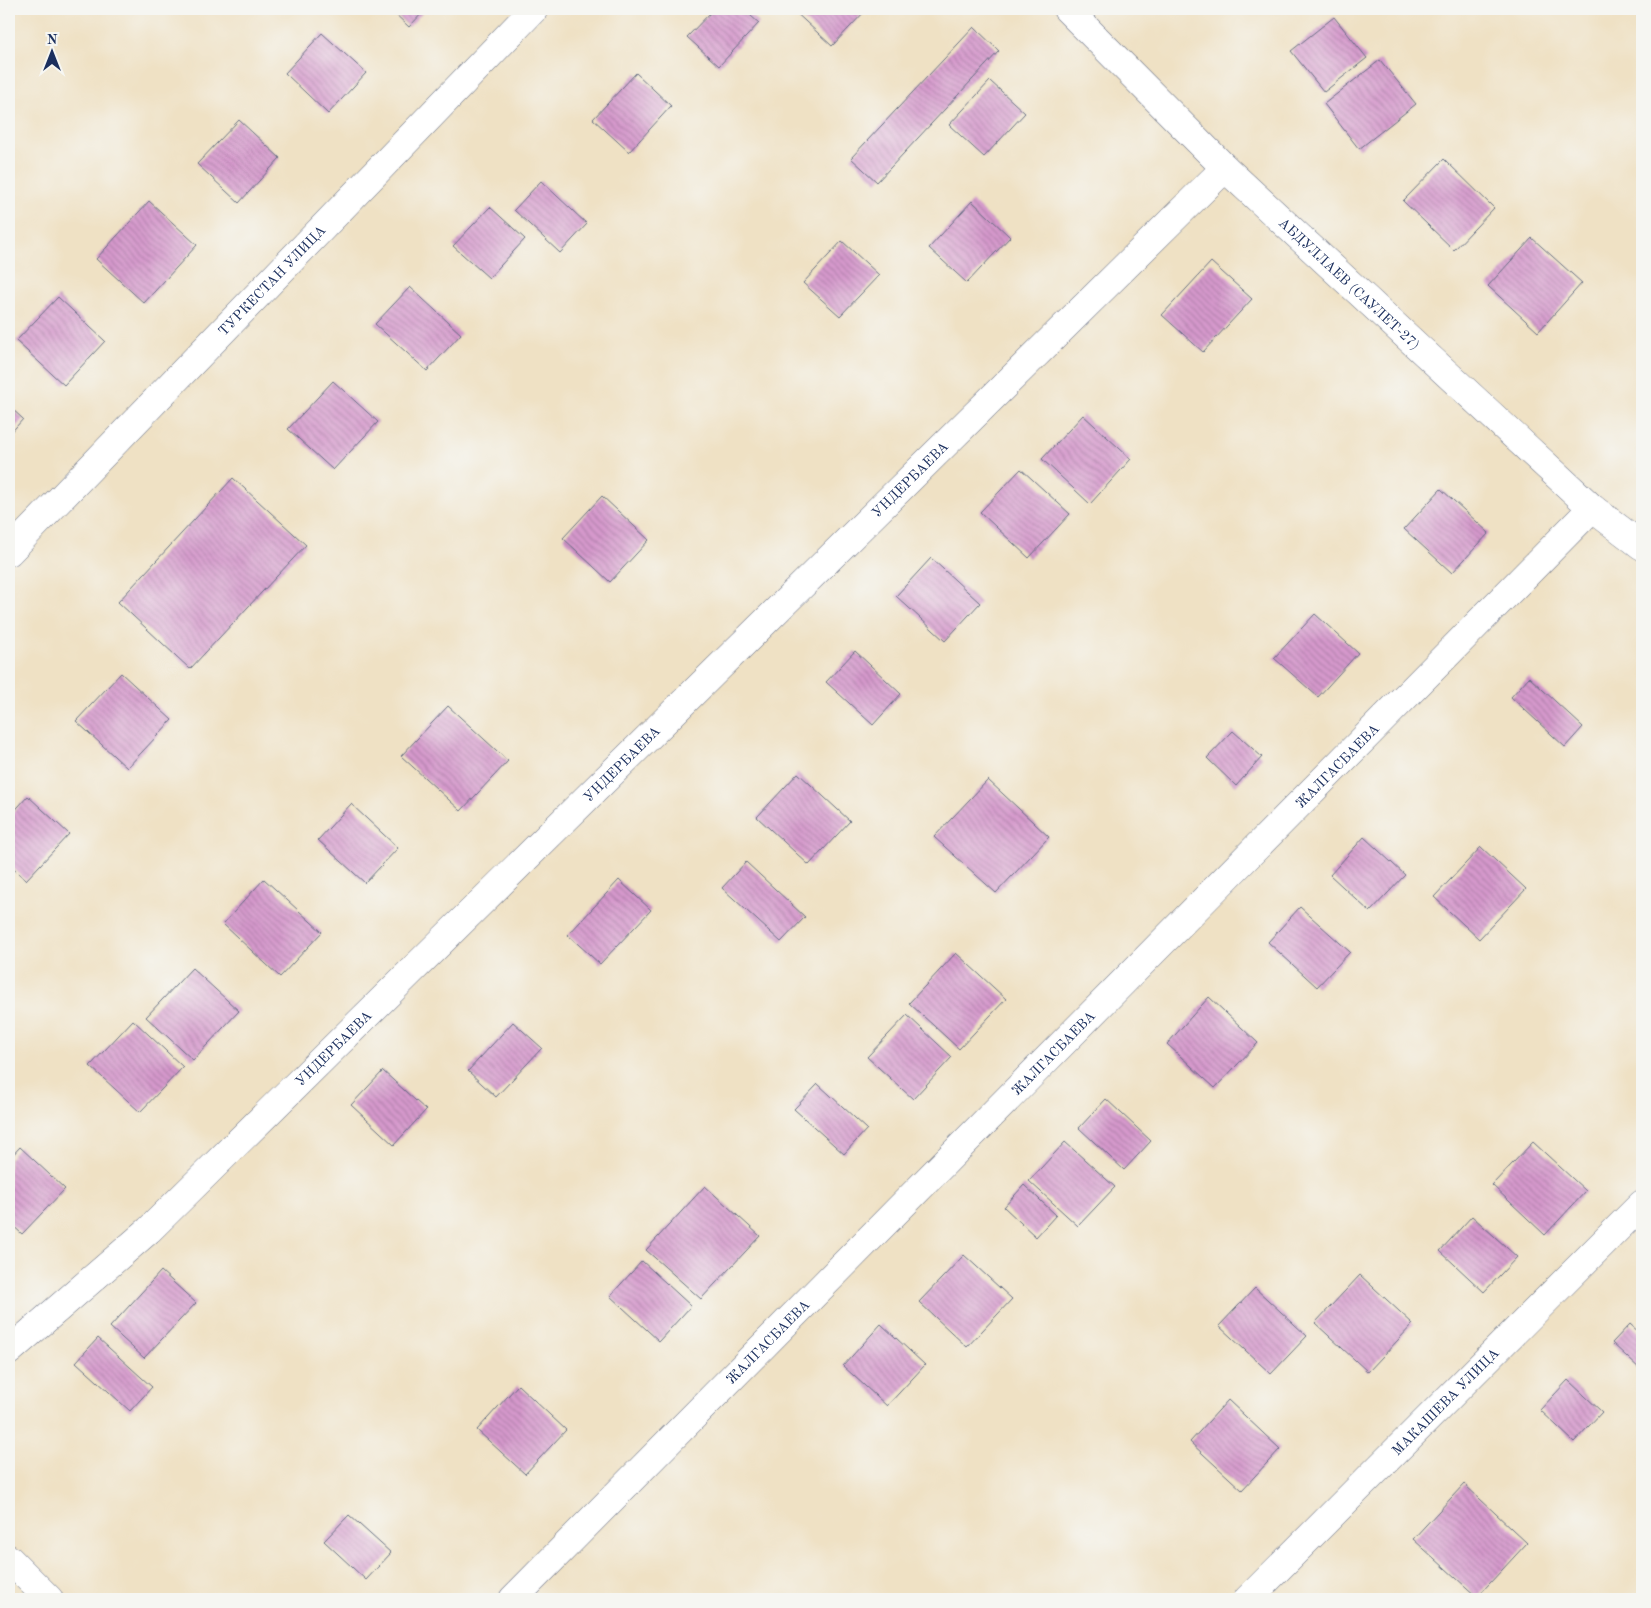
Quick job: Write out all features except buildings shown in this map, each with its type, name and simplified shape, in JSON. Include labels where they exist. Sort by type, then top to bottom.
[{"type":"street","name":"ТУРКЕСТАН УЛИЦА","points":[[9,552],[534,9]]},
{"type":"street","name":"АБДУЛЛАЕВ (САУЛЕТ-27)","points":[[1067,9],[1225,168],[1592,508],[1642,546]]},
{"type":"street","name":"УНДЕРБАЕВА","points":[[9,1352],[149,1230],[1225,168]]},
{"type":"street","name":"ЖАЛГАСБАЕВА","points":[[513,1599],[1592,508]]},
{"type":"street","name":"МАКАШЕВА УЛИЦА","points":[[1248,1599],[1642,1204]]},
{"type":"street","points":[[9,1559],[49,1599]]}]
